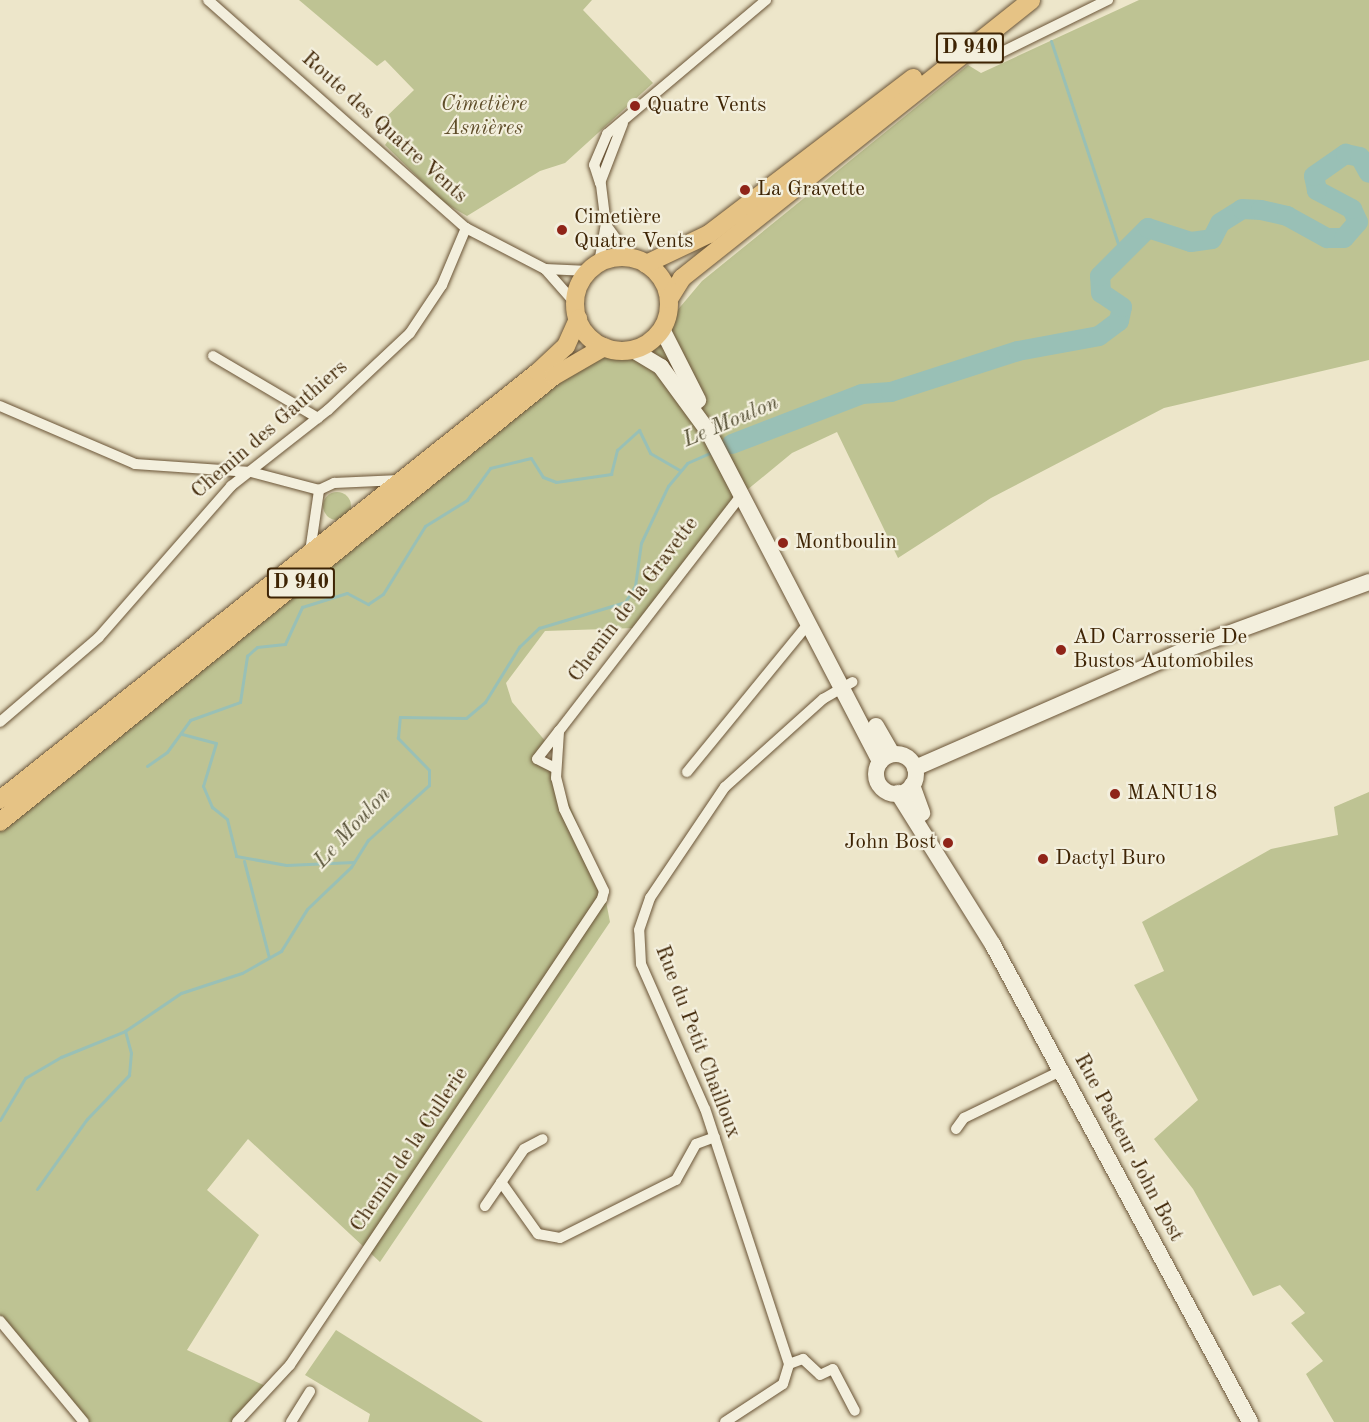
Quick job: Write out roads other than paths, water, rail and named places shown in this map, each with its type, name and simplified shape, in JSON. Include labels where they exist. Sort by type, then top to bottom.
[{"type":"main road","name":"D 940","points":[[669,299],[682,278],[965,45],[1014,0]]},
{"type":"main road","name":"D 940","points":[[638,261],[709,234],[965,45],[1031,0]]},
{"type":"main road","points":[[711,429],[661,367],[633,350],[604,347],[576,311],[594,267],[638,261],[661,279],[669,299],[662,329],[711,429],[886,758],[877,781],[885,791],[905,789],[915,768],[1187,648],[1369,582]]},
{"type":"main road","name":"D 940","points":[[0,800],[538,372],[566,345],[576,311]]},
{"type":"main road","points":[[633,350],[662,329]]},
{"type":"main road","name":"D 940","points":[[0,822],[554,376],[604,347]]},
{"type":"main road","points":[[728,461],[742,494],[809,623],[848,684]]},
{"type":"main road","points":[[886,758],[908,758],[915,768]]},
{"type":"main road","name":"Rue Pasteur John Bost","points":[[905,789],[1061,1071],[1250,1422]]},
{"type":"street","name":"Route des Quatre Vents","points":[[208,0],[466,228],[545,269]]},
{"type":"street","points":[[545,269],[594,267],[606,225],[600,183],[592,156],[607,134],[623,123],[766,0]]},
{"type":"street","points":[[965,45],[986,57],[996,55],[1108,0]]},
{"type":"street","points":[[600,183],[623,123]]},
{"type":"street","points":[[606,225],[638,261]]},
{"type":"street","name":"Chemin des Gauthiers","points":[[0,722],[99,637],[200,516],[318,418],[410,333],[442,285],[466,228]]},
{"type":"street","points":[[545,269],[576,311]]},
{"type":"street","points":[[213,356],[318,418]]},
{"type":"street","points":[[0,406],[135,464],[251,472],[320,490],[334,483],[401,480]]},
{"type":"street","points":[[310,554],[320,490]]},
{"type":"street","name":"Chemin de la Gravette","points":[[555,768],[537,759],[742,494]]},
{"type":"street","points":[[687,772],[809,623]]},
{"type":"street","name":"Rue du Petit Chailloux","points":[[789,1364],[715,1137],[641,964],[643,915],[725,787],[781,734],[848,684]]},
{"type":"street","name":"Chemin de la Gravette","points":[[559,731],[555,768],[564,809],[604,891]]},
{"type":"street","name":"Chemin de la Cullerie","points":[[237,1422],[290,1365],[604,891]]},
{"type":"street","points":[[956,1129],[964,1118],[1061,1071]]},
{"type":"street","points":[[501,1182],[538,1233],[560,1238],[681,1176],[696,1144],[715,1137]]},
{"type":"street","points":[[485,1206],[524,1149],[543,1139]]},
{"type":"street","points":[[0,1321],[84,1422]]},
{"type":"street","points":[[725,1422],[783,1384],[789,1364],[803,1359],[820,1375],[833,1369],[855,1411]]},
{"type":"street","points":[[291,1422],[310,1392]]},
{"type":"waterway","points":[[1051,41],[1121,253]]},
{"type":"waterway","name":"Le Moulon","points":[[732,444],[862,394],[891,392],[1018,351],[1099,336],[1119,321],[1122,307],[1101,293],[1100,276],[1148,228],[1191,242],[1212,239],[1220,223],[1242,209],[1261,210],[1287,216],[1327,238],[1344,238],[1358,222],[1352,209],[1317,190],[1314,176],[1346,154],[1360,157],[1369,173]]},
{"type":"waterway","points":[[147,766],[167,752],[190,720],[240,702],[247,656],[257,647],[285,644],[302,607],[347,593],[368,604],[383,594],[425,526],[467,500],[490,468],[531,458],[543,477],[556,482],[611,474],[617,450],[639,430],[650,453],[679,470]]},
{"type":"waterway","name":"Le Moulon","points":[[724,447],[732,444]]},
{"type":"waterway","name":"Le Moulon","points":[[0,1120],[25,1078],[61,1057],[125,1031],[181,993],[242,973],[281,951],[307,909],[351,867],[368,840],[429,785],[429,770],[398,738],[400,717],[466,718],[485,702],[519,647],[539,628],[625,602],[635,586],[641,543],[668,486],[687,463],[712,452]]},
{"type":"waterway","points":[[182,734],[216,743],[203,786],[212,807],[227,819],[236,856],[286,865],[354,862]]},
{"type":"waterway","points":[[244,861],[269,958]]},
{"type":"waterway","points":[[37,1189],[87,1119],[129,1075],[131,1053],[125,1031]]},
{"type":"place","name":"Quatre Vents","points":[[635,106]]},
{"type":"place","name":"La Gravette","points":[[745,190]]},
{"type":"place","name":"Cimetière Quatre Vents","points":[[562,230]]},
{"type":"place","name":"Montboulin","points":[[783,543]]},
{"type":"place","name":"AD Carrosserie De Bustos Automobiles","points":[[1061,650]]},
{"type":"place","name":"MANU18","points":[[1115,794]]},
{"type":"place","name":"John Bost","points":[[948,843]]},
{"type":"place","name":"Dactyl Buro","points":[[1043,859]]},
{"type":"park label","name":"Cimetière Asnières","points":[[484,117]]}]
